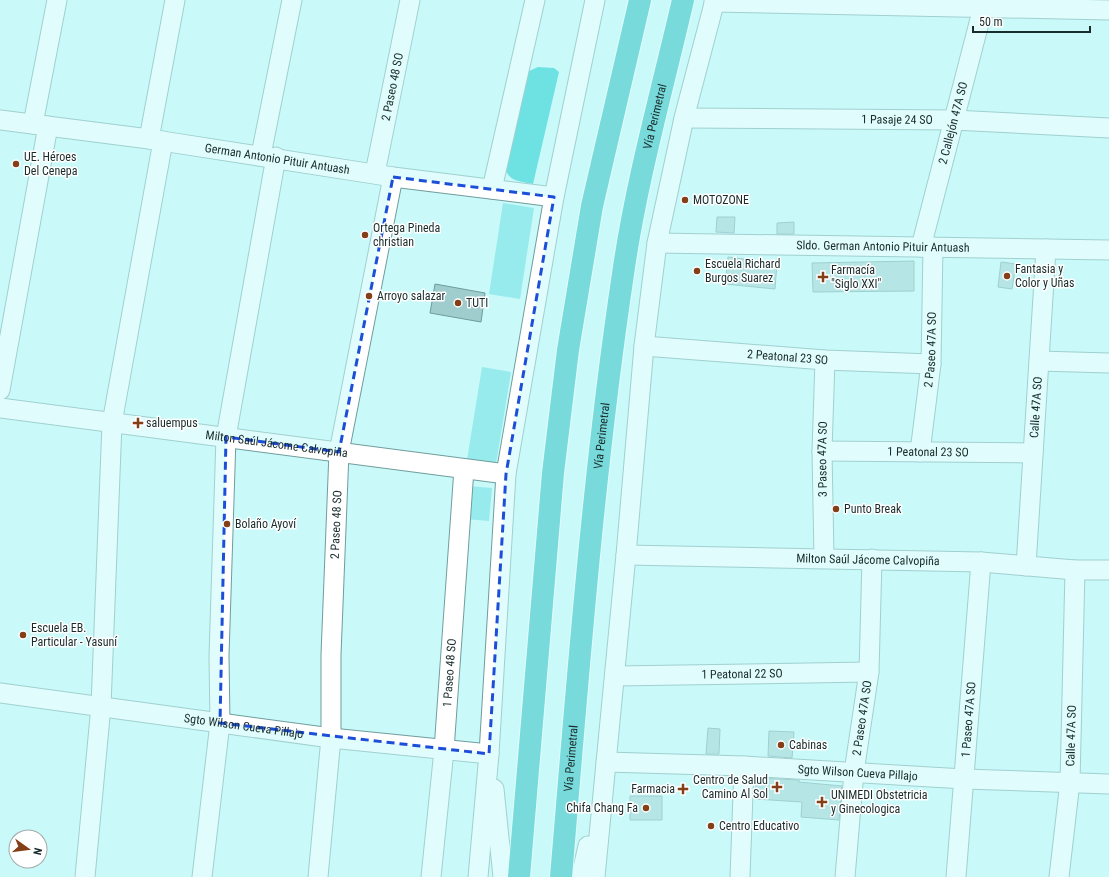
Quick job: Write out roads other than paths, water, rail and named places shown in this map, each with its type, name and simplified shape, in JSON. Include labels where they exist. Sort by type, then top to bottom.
[{"type":"highway","points":[[519,877],[553,473],[568,350],[592,206],[640,0]]},
{"type":"highway","name":"Vía Perimetral","points":[[561,877],[598,464],[623,272],[650,139],[683,0]]},
{"type":"street","points":[[0,390],[40,125],[57,0]]},
{"type":"street","points":[[85,877],[101,706],[112,423],[156,140],[175,0]]},
{"type":"street","points":[[202,877],[220,723],[219,656],[226,437],[292,0]]},
{"type":"street","name":"2 Paseo 48 SO","points":[[318,877],[331,738],[331,655],[339,452],[384,175],[410,0]]},
{"type":"street","points":[[492,190],[535,0]]},
{"type":"street","points":[[478,877],[489,754],[506,474],[554,197],[595,0]]},
{"type":"street","points":[[595,877],[615,676],[644,346],[658,243],[684,118],[714,1],[984,4],[1109,10]]},
{"type":"street","name":"2 Callejón 47A SO","points":[[927,247],[954,120],[984,4]]},
{"type":"street","name":"1 Pasaje 24 SO","points":[[684,118],[954,120],[1109,128]]},
{"type":"street","name":"German Antonio Pituir Antuash","points":[[0,120],[156,140],[384,175],[554,197]]},
{"type":"street","name":"Sldo. German Antonio Pituir Antuash","points":[[658,243],[1109,250]]},
{"type":"street","name":"2 Paseo 47A SO","points":[[920,452],[931,364],[927,247]]},
{"type":"street","name":"Calle 47A SO","points":[[1026,566],[1046,249]]},
{"type":"street","name":"2 Peatonal 23 SO","points":[[644,346],[825,360],[931,364]]},
{"type":"street","name":"3 Paseo 47A SO","points":[[824,558],[822,450],[825,360]]},
{"type":"street","points":[[1038,361],[1109,363]]},
{"type":"street","name":"Milton Saúl Jácome Calvopiña","points":[[0,408],[506,474]]},
{"type":"street","name":"1 Peatonal 23 SO","points":[[822,450],[1033,453]]},
{"type":"street","name":"1 Paseo 48 SO","points":[[431,877],[444,750],[464,469]]},
{"type":"street","name":"Milton Saúl Jácome Calvopiña","points":[[626,555],[981,562],[1075,570],[1109,570]]},
{"type":"street","name":"2 Paseo 47A SO","points":[[845,877],[854,772],[869,672],[872,559]]},
{"type":"street","name":"1 Paseo 47A SO","points":[[956,877],[981,562]]},
{"type":"street","name":"Calle 47A SO","points":[[1059,877],[1070,782],[1075,570]]},
{"type":"street","name":"1 Peatonal 22 SO","points":[[615,676],[869,672]]},
{"type":"street","name":"Sgto Wilson Cueva Pillajo","points":[[0,693],[331,738],[489,754]]},
{"type":"street","points":[[489,754],[503,877]]},
{"type":"street","name":"Sgto Wilson Cueva Pillajo","points":[[606,762],[744,766],[964,779],[1109,784]]},
{"type":"street","points":[[740,877],[744,766]]},
{"type":"street","points":[[581,877],[603,788]]},
{"type":"place","name":"UE. Héroes Del Cenepa","points":[[16,164]]},
{"type":"place","name":"MOTOZONE","points":[[685,200]]},
{"type":"place","name":"Ortega Pineda christian","points":[[365,235]]},
{"type":"place","name":"Escuela Richard Burgos Suarez","points":[[697,271]]},
{"type":"place","name":"Fantasia y Color y Uñas","points":[[1007,276]]},
{"type":"place","name":"Farmacía \"Siglo XXI\"","points":[[823,277]]},
{"type":"place","name":"Arroyo salazar","points":[[369,296]]},
{"type":"place","name":"TUTI","points":[[458,303]]},
{"type":"place","name":"saluempus","points":[[138,423]]},
{"type":"place","name":"Punto Break","points":[[836,509]]},
{"type":"place","name":"Bolaño Ayoví","points":[[227,524]]},
{"type":"place","name":"Escuela EB. Particular - Yasuní","points":[[23,635]]},
{"type":"place","name":"Cabinas","points":[[781,745]]},
{"type":"place","name":"Centro de Salud Camino Al Sol","points":[[777,787]]},
{"type":"place","name":"Farmacia","points":[[683,789]]},
{"type":"place","name":"UNIMEDI Obstetricia y Ginecologica","points":[[822,802]]},
{"type":"place","name":"Chifa Chang Fa","points":[[646,808]]},
{"type":"place","name":"Centro Educativo","points":[[711,826]]}]
